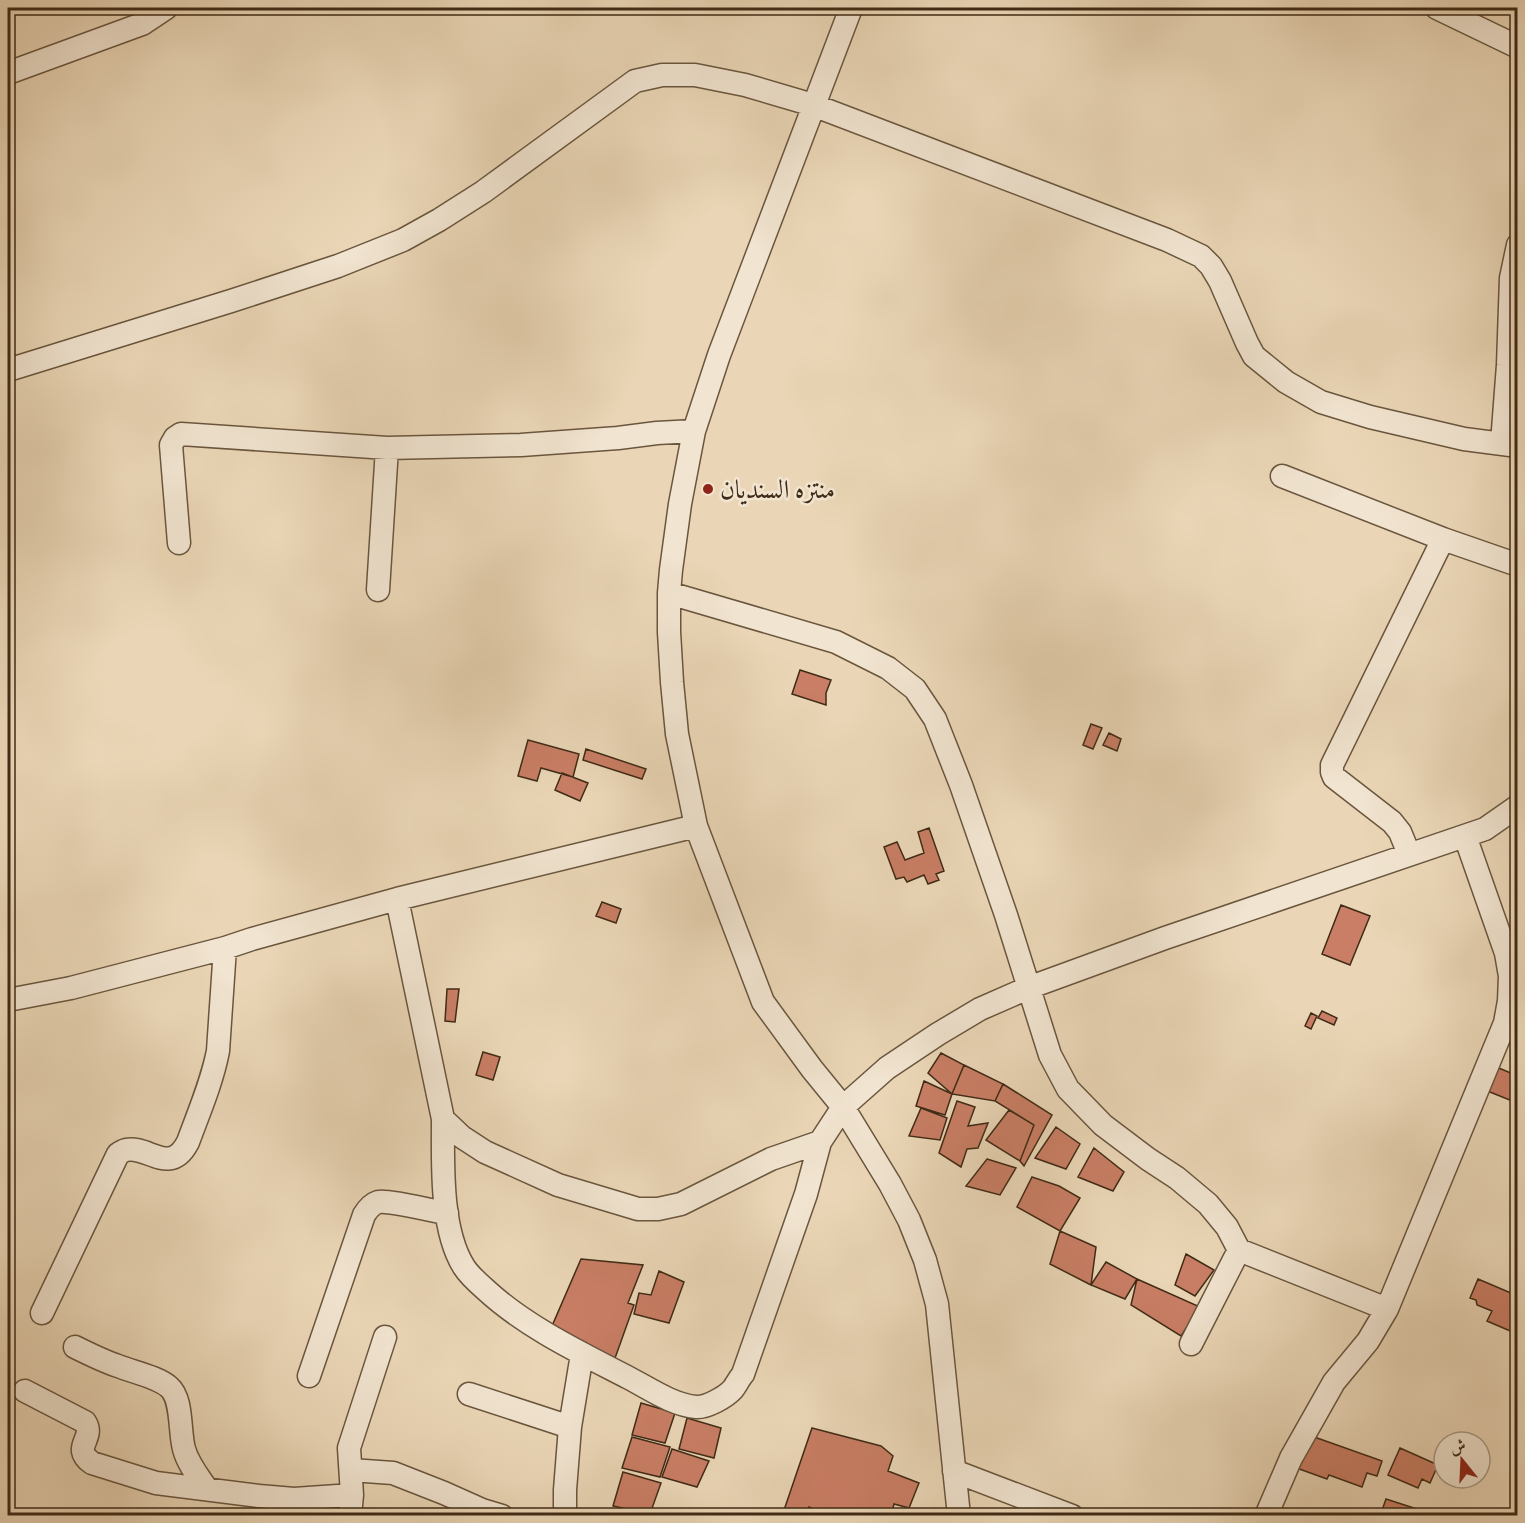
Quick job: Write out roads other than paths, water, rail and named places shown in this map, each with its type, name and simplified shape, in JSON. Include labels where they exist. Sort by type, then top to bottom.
[{"type":"street","points":[[8,74],[142,24],[166,8]]},
{"type":"street","points":[[851,8],[719,355],[694,431],[677,522],[669,593],[669,632],[677,735],[696,826],[763,1002],[843,1107],[890,1184],[909,1220],[925,1260],[937,1304],[959,1515]]},
{"type":"street","points":[[1437,8],[1518,47]]},
{"type":"street","points":[[8,370],[338,266],[404,240],[483,192],[635,81],[662,75],[695,75],[745,85],[813,105],[1167,240],[1201,256],[1211,267],[1220,281],[1254,356],[1286,382],[1321,402],[1370,417],[1464,439],[1510,445],[1508,365],[1511,278],[1518,245]]},
{"type":"street","points":[[179,543],[171,445],[175,438],[182,434],[387,448],[521,445],[694,431]]},
{"type":"street","points":[[378,590],[387,448]]},
{"type":"street","points":[[1282,476],[1518,566]]},
{"type":"street","points":[[1409,854],[1400,832],[1392,822],[1334,777],[1331,769],[1443,539]]},
{"type":"street","points":[[669,593],[836,642],[888,668],[915,689],[936,719],[1006,915],[1050,1055],[1068,1089],[1103,1125],[1209,1204],[1227,1227],[1239,1250],[1387,1309]]},
{"type":"street","points":[[398,899],[443,1119],[443,1167],[447,1213],[453,1244],[464,1267],[497,1300],[582,1354],[674,1402],[699,1407],[716,1401],[732,1391],[743,1374],[806,1194],[820,1142],[843,1107],[887,1068],[938,1034],[980,1010],[1028,988],[1165,938],[1485,829],[1518,806]]},
{"type":"street","points":[[8,1000],[71,987],[225,948],[398,899],[696,826]]},
{"type":"street","points":[[1266,1515],[1291,1458],[1334,1382],[1368,1341],[1387,1309],[1505,1023],[1510,976],[1506,953],[1465,836]]},
{"type":"street","points":[[42,1313],[118,1154],[134,1149],[164,1159],[184,1150],[212,1080],[216,1063],[225,948]]},
{"type":"street","points":[[443,1119],[462,1137],[558,1185],[638,1209],[658,1209],[681,1204],[771,1159],[820,1142]]},
{"type":"street","points":[[309,1376],[368,1208],[378,1202],[447,1213]]},
{"type":"street","points":[[1191,1344],[1239,1250]]},
{"type":"street","points":[[25,1391],[85,1422],[89,1432],[82,1453],[92,1463],[156,1483],[351,1505],[349,1448],[385,1337]]},
{"type":"street","points":[[75,1347],[116,1366],[161,1382],[170,1388],[176,1396],[184,1448],[196,1474],[207,1489]]},
{"type":"street","points":[[565,1515],[570,1426],[582,1354]]},
{"type":"street","points":[[469,1394],[570,1426]]},
{"type":"street","points":[[351,1470],[393,1473],[502,1515]]},
{"type":"street","points":[[954,1471],[1072,1515]]},
{"type":"place","name":"منتزه السنديان","points":[[708,489]]}]
